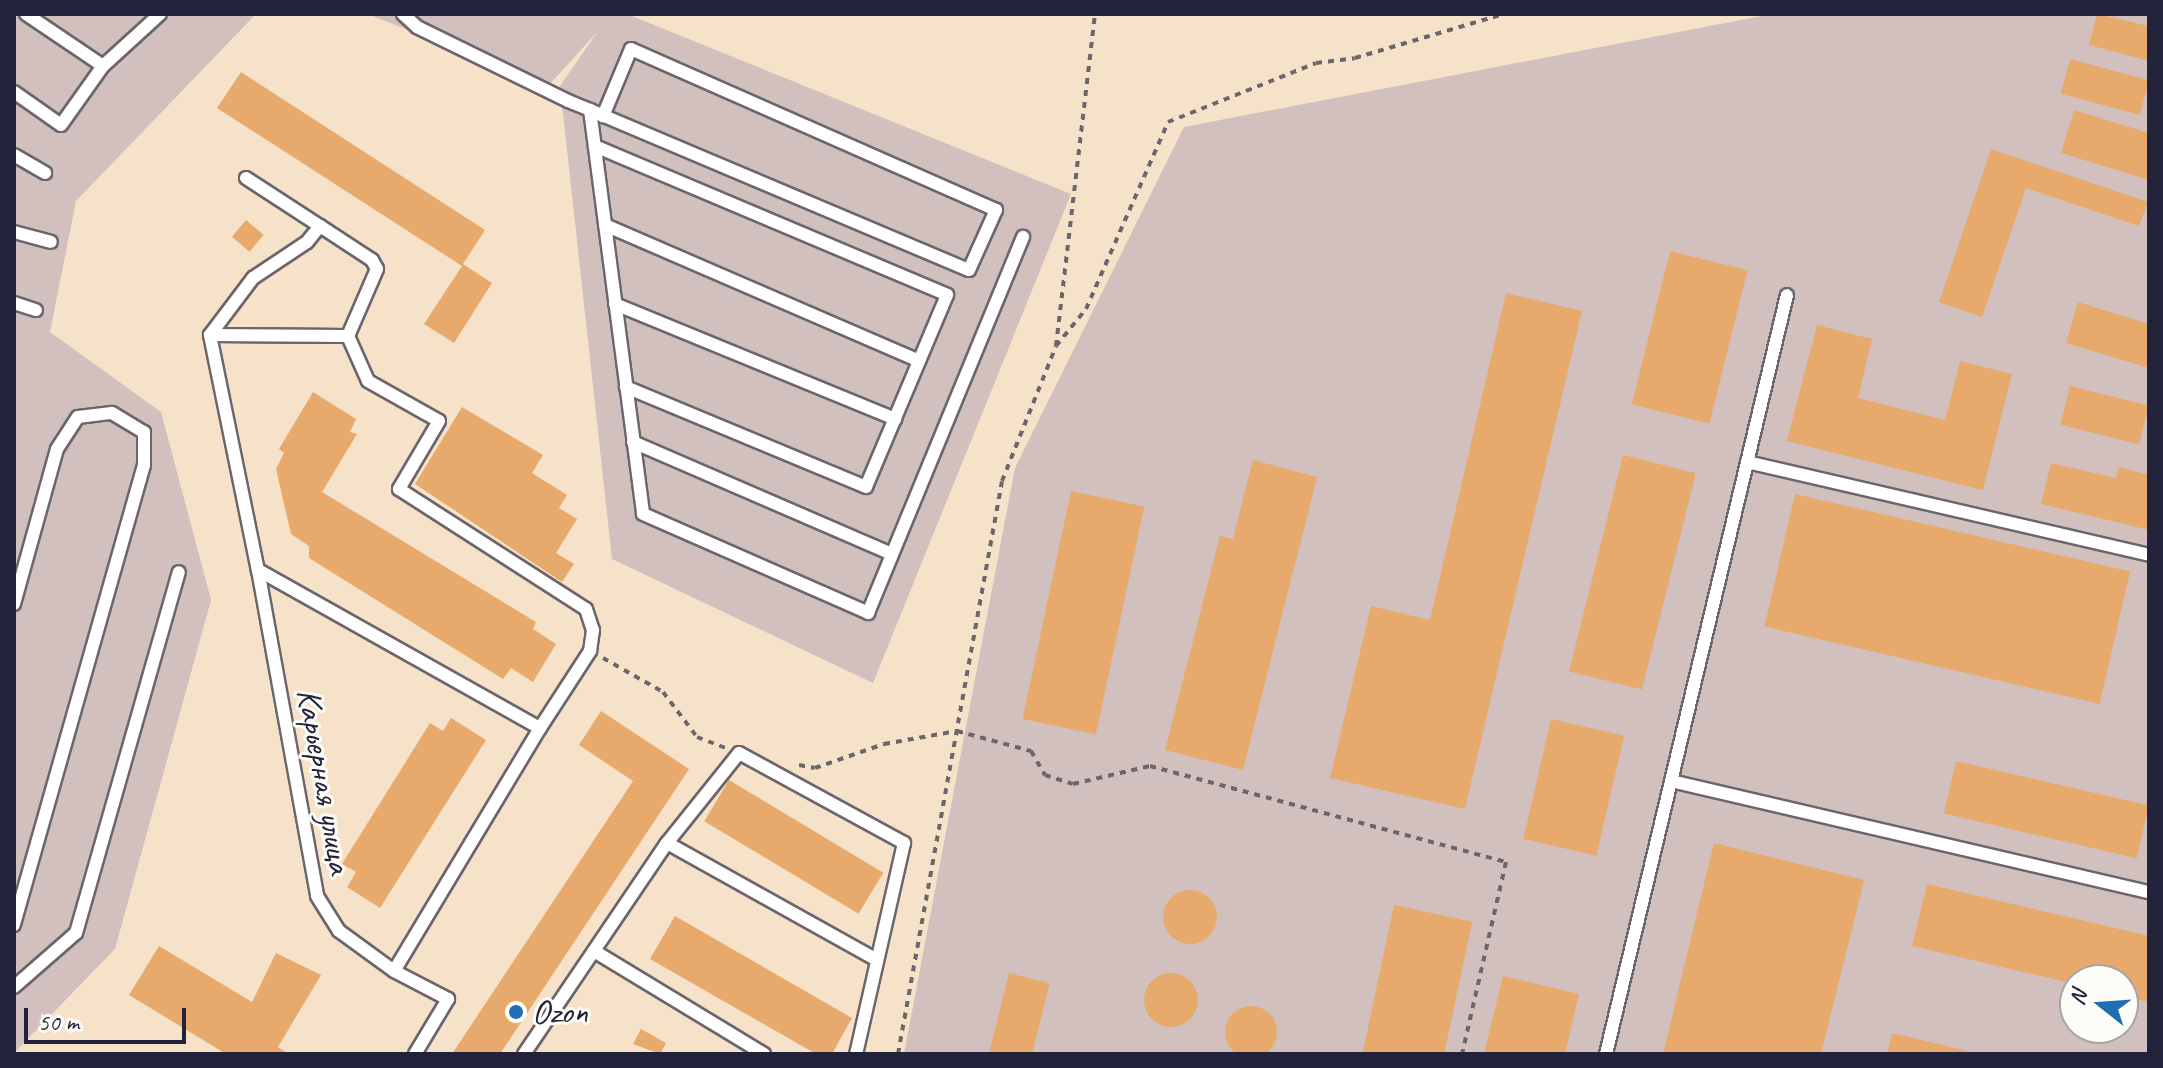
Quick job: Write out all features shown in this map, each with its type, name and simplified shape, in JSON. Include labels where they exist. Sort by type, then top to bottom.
[{"type":"lane","points":[[26,14],[103,66]]},
{"type":"lane","points":[[14,92],[61,125],[103,66],[159,14]]},
{"type":"lane","points":[[403,14],[417,27],[603,116],[969,270],[996,210],[631,49],[603,116]]},
{"type":"lane","points":[[590,110],[643,514],[868,613],[1023,237]]},
{"type":"lane","points":[[595,146],[947,295],[866,487],[626,387]]},
{"type":"lane","points":[[14,155],[45,173]]},
{"type":"lane","points":[[246,178],[372,260],[377,269],[348,336],[368,381],[439,421],[399,489],[586,609],[593,630],[590,651],[540,728],[394,971]]},
{"type":"lane","points":[[605,225],[919,361]]},
{"type":"lane","points":[[210,335],[253,278],[307,242],[320,226]]},
{"type":"lane","points":[[14,232],[51,242]]},
{"type":"lane","points":[[1606,1054],[1787,295]]},
{"type":"lane","points":[[14,303],[36,310]]},
{"type":"lane","points":[[615,304],[895,419]]},
{"type":"lane","points":[[210,335],[348,336]]},
{"type":"lane","name":"Карьерная улица","points":[[210,335],[258,570],[317,896],[339,931],[394,971],[448,999],[415,1054]]},
{"type":"lane","points":[[14,604],[57,449],[78,417],[112,413],[144,432],[144,465],[14,925]]},
{"type":"lane","points":[[633,442],[892,554]]},
{"type":"lane","points":[[1747,462],[2149,555]]},
{"type":"lane","points":[[258,570],[540,728]]},
{"type":"lane","points":[[14,987],[76,933],[179,572]]},
{"type":"lane","points":[[524,1054],[667,843],[739,753],[904,843],[875,959],[856,1054]]},
{"type":"lane","points":[[1671,781],[2149,892]]},
{"type":"lane","points":[[667,843],[875,959]]},
{"type":"lane","points":[[594,951],[764,1054]]},
{"type":"path","points":[[898,1054],[1002,481],[1056,346],[1085,130],[1095,14]]},
{"type":"path","points":[[1056,346],[1086,309],[1168,122],[1316,63],[1355,58],[1504,14]]},
{"type":"path","points":[[590,651],[663,692],[697,737],[739,753]]},
{"type":"path","points":[[785,762],[815,768],[884,744],[957,731],[1031,751],[1045,775],[1073,784],[1150,766],[1506,862],[1462,1054]]},
{"type":"shaded area","points":[[14,14],[256,14],[76,201],[50,332],[161,412],[211,600],[115,949],[14,1053]]},
{"type":"shaded area","points":[[367,14],[627,14],[1071,194],[873,683],[612,559],[560,86],[598,31],[549,85]]},
{"type":"shaded area","points":[[1772,14],[2149,14],[2149,1054],[904,1054],[1015,468],[1184,127]]},
{"type":"building","points":[[2097,14],[2149,26],[2149,61],[2089,45]]},
{"type":"building","points":[[2070,59],[2149,80],[2140,115],[2061,94]]},
{"type":"building","points":[[241,72],[485,230],[463,264],[492,283],[454,343],[424,324],[462,266],[217,108]]},
{"type":"building","points":[[2074,110],[2149,133],[2149,180],[2061,153]]},
{"type":"building","points":[[1991,149],[2148,202],[2139,226],[2026,188],[1982,317],[1939,302]]},
{"type":"building","points":[[246,220],[264,235],[249,252],[232,237]]},
{"type":"building","points":[[1670,251],[1748,270],[1709,424],[1632,404]]},
{"type":"building","points":[[1506,293],[1582,311],[1465,809],[1330,778],[1371,606],[1430,620]]},
{"type":"building","points":[[2078,302],[2149,324],[2149,368],[2066,343]]},
{"type":"building","points":[[1817,325],[1872,339],[1858,398],[1945,420],[1960,361],[2012,374],[1983,490],[1787,441]]},
{"type":"building","points":[[2070,386],[2149,406],[2139,444],[2060,425]]},
{"type":"building","points":[[313,392],[356,419],[350,432],[357,434],[322,492],[536,622],[533,629],[556,644],[533,682],[511,668],[503,679],[309,558],[309,546],[291,534],[276,469],[284,453],[279,449]]},
{"type":"building","points":[[462,407],[543,455],[532,473],[567,495],[559,508],[577,519],[556,553],[574,564],[562,582],[415,484]]},
{"type":"building","points":[[1623,455],[1696,473],[1642,690],[1569,671]]},
{"type":"building","points":[[1253,460],[1317,477],[1243,770],[1165,750],[1220,536],[1233,539]]},
{"type":"building","points":[[2051,463],[2116,478],[2119,467],[2149,475],[2149,530],[2041,504]]},
{"type":"building","points":[[1071,491],[1144,507],[1096,735],[1023,719]]},
{"type":"building","points":[[1795,494],[2130,571],[2100,704],[1764,627]]},
{"type":"building","points":[[601,711],[689,769],[500,1054],[452,1054],[633,781],[579,745]]},
{"type":"building","points":[[451,718],[486,740],[380,908],[347,887],[356,872],[342,864],[430,723],[443,731]]},
{"type":"building","points":[[1551,719],[1624,736],[1596,856],[1523,839]]},
{"type":"building","points":[[1956,761],[2149,806],[2137,858],[1944,814]]},
{"type":"building","points":[[729,780],[883,873],[859,914],[704,821]]},
{"type":"building","points":[[1714,843],[1864,880],[1821,1054],[1663,1054]]},
{"type":"building","points":[[1927,884],[2149,936],[2149,1002],[2139,1000],[2139,964],[2059,964],[2059,980],[1912,946]]},
{"type":"building","points":[[1190,890],[1209,898],[1217,917],[1209,936],[1190,944],[1171,936],[1163,917],[1171,898]]},
{"type":"building","points":[[1394,905],[1472,922],[1444,1054],[1362,1054]]},
{"type":"building","points":[[675,916],[852,1018],[832,1054],[816,1054],[650,959]]},
{"type":"building","points":[[159,946],[252,1002],[276,953],[321,975],[278,1047],[289,1054],[226,1054],[129,995]]},
{"type":"building","points":[[1009,973],[1050,983],[1032,1054],[989,1054]]},
{"type":"building","points":[[1171,973],[1190,981],[1198,1000],[1190,1019],[1171,1027],[1152,1019],[1144,1000],[1152,981]]},
{"type":"building","points":[[1503,976],[1579,994],[1565,1054],[1484,1054]]},
{"type":"building","points":[[1251,1006],[1269,1014],[1277,1032],[1269,1050],[1251,1058],[1233,1050],[1225,1032],[1233,1014]]},
{"type":"building","points":[[641,1029],[666,1043],[660,1054],[633,1044]]},
{"type":"building","points":[[1892,1033],[1976,1053],[1976,1054],[1887,1054]]},
{"type":"place","name":"Ozon","points":[[516,1012]]}]
